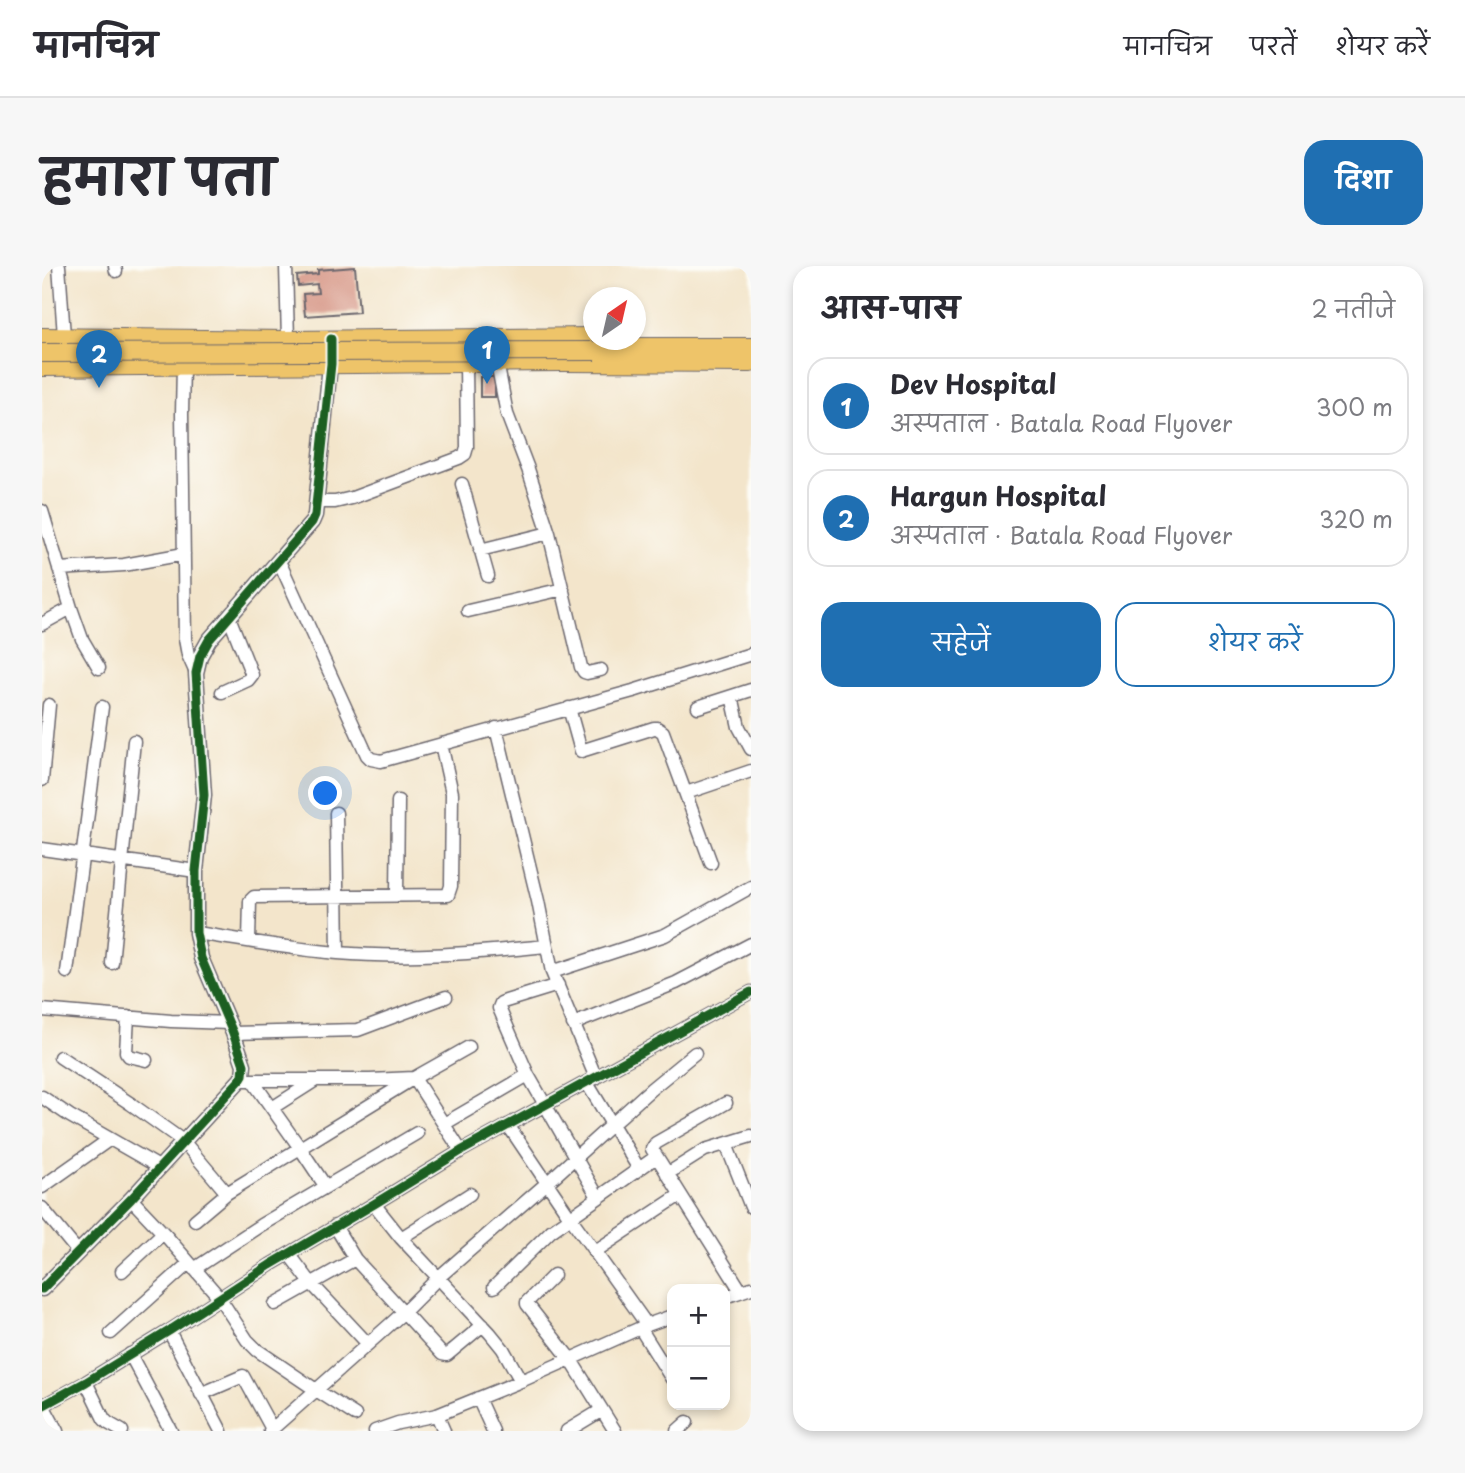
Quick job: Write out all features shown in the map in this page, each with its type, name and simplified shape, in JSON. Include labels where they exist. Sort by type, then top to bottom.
[{"type":"main road","points":[[646,337],[751,335]]},
{"type":"main road","points":[[42,337],[583,344]]},
{"type":"main road","points":[[42,353],[583,344]]},
{"type":"main road","points":[[646,347],[751,347]]},
{"type":"main road","points":[[604,350],[615,356],[751,356]]},
{"type":"main road","points":[[42,367],[498,362],[751,363]]},
{"type":"street","points":[[58,266],[64,336]]},
{"type":"street","points":[[286,266],[288,340]]},
{"type":"street","points":[[196,673],[209,639],[309,528],[315,515],[331,364],[331,339]]},
{"type":"street","points":[[498,362],[507,414],[550,533],[582,670],[587,673],[601,670]]},
{"type":"street","points":[[316,502],[352,498],[465,454],[466,363]]},
{"type":"street","points":[[183,364],[186,647],[196,673],[204,795],[196,871],[196,933],[201,958],[231,1028],[244,1065],[243,1074],[246,1080],[272,1108],[326,1187]]},
{"type":"street","points":[[462,484],[488,576]]},
{"type":"street","points":[[42,512],[82,639],[99,668]]},
{"type":"street","points":[[480,550],[550,533]]},
{"type":"street","points":[[59,569],[124,565],[184,554]]},
{"type":"street","points":[[279,561],[367,755],[371,759],[381,761],[633,691],[751,654]]},
{"type":"street","points":[[468,611],[563,589]]},
{"type":"street","points":[[42,624],[71,608]]},
{"type":"street","points":[[222,692],[248,680],[252,675],[229,617]]},
{"type":"street","points":[[698,707],[751,690]]},
{"type":"street","points":[[732,696],[739,727],[751,749]]},
{"type":"street","points":[[42,780],[49,705]]},
{"type":"street","points":[[67,972],[102,707]]},
{"type":"street","points":[[569,708],[581,751],[654,728],[663,733],[712,863]]},
{"type":"street","points":[[496,728],[538,901],[552,972],[573,1024],[591,1081],[612,1125],[639,1169]]},
{"type":"street","points":[[112,963],[134,741]]},
{"type":"street","points":[[249,940],[251,898],[447,895],[451,889],[452,793],[441,744]]},
{"type":"street","points":[[686,793],[751,771]]},
{"type":"street","points":[[397,895],[398,801]]},
{"type":"street","points":[[336,813],[338,953]]},
{"type":"street","points":[[42,849],[196,871]]},
{"type":"street","points":[[552,972],[665,935],[751,887]]},
{"type":"street","points":[[196,933],[338,953],[432,955],[546,946]]},
{"type":"street","points":[[573,1024],[676,983],[751,944]]},
{"type":"street","points":[[558,985],[506,1001],[500,1005],[500,1012],[528,1075],[598,1197]]},
{"type":"street","points":[[57,1431],[43,1406],[461,1151],[751,992]]},
{"type":"street","points":[[42,1010],[231,1028],[358,1030],[446,997]]},
{"type":"street","points":[[128,1017],[126,1052],[129,1056],[146,1060]]},
{"type":"street","points":[[195,1220],[227,1193],[414,1078],[469,1048]]},
{"type":"street","points":[[201,1394],[243,1376],[271,1430],[404,1312],[439,1277],[695,1053]]},
{"type":"street","points":[[60,1057],[183,1141],[227,1193]]},
{"type":"street","points":[[444,1124],[528,1075]]},
{"type":"street","points":[[42,1289],[131,1199],[183,1141],[246,1080],[414,1078]]},
{"type":"street","points":[[414,1078],[461,1151]]},
{"type":"street","points":[[272,1108],[317,1080]]},
{"type":"street","points":[[42,1097],[159,1167]]},
{"type":"street","points":[[726,1104],[656,1143],[652,1149],[680,1195],[746,1290]]},
{"type":"street","points":[[508,1125],[643,1326],[667,1370]]},
{"type":"street","points":[[111,1333],[191,1266],[417,1133]]},
{"type":"street","points":[[667,1174],[702,1152],[751,1136]]},
{"type":"street","points":[[42,1187],[110,1139]]},
{"type":"street","points":[[726,1144],[745,1177],[751,1207]]},
{"type":"street","points":[[494,1287],[544,1237],[656,1157]]},
{"type":"street","points":[[401,1238],[470,1194]]},
{"type":"street","points":[[594,1252],[680,1195]]},
{"type":"street","points":[[131,1199],[219,1297],[247,1340],[257,1350],[355,1415]]},
{"type":"street","points":[[374,1204],[401,1238],[503,1349],[521,1381]]},
{"type":"street","points":[[42,1208],[78,1252]]},
{"type":"street","points":[[335,1226],[355,1259],[439,1352],[447,1355],[483,1325]]},
{"type":"street","points":[[122,1271],[163,1233]]},
{"type":"street","points":[[289,1254],[311,1283],[368,1344]]},
{"type":"street","points":[[275,1304],[355,1259]]},
{"type":"street","points":[[554,1275],[527,1304],[571,1360],[615,1431]]},
{"type":"street","points":[[375,1431],[437,1415],[667,1318]]},
{"type":"street","points":[[169,1331],[221,1431]]},
{"type":"street","points":[[130,1354],[171,1431]]},
{"type":"street","points":[[86,1382],[104,1419],[122,1431]]},
{"type":"street","points":[[478,1398],[492,1431]]},
{"type":"street","points":[[567,1431],[602,1410]]},
{"type":"street","points":[[437,1415],[444,1431]]},
{"type":"building","points":[[355,267],[359,312],[305,316],[303,294],[318,293],[317,284],[298,286],[297,276],[318,274],[318,270]]},
{"type":"building","points":[[480,377],[495,377],[495,397],[480,397]]},
{"type":"cycle path","points":[[42,1289],[131,1199],[243,1075],[244,1065],[201,958],[196,933],[196,871],[204,795],[196,673],[200,656],[209,640],[312,522],[315,515],[331,364],[331,339]]},
{"type":"cycle path","points":[[42,1406],[86,1382],[270,1265],[461,1151],[751,992]]},
{"type":"place","name":"Dev Hospital","points":[[487,384]]},
{"type":"place","name":"Hargun Hospital","points":[[99,388]]}]
